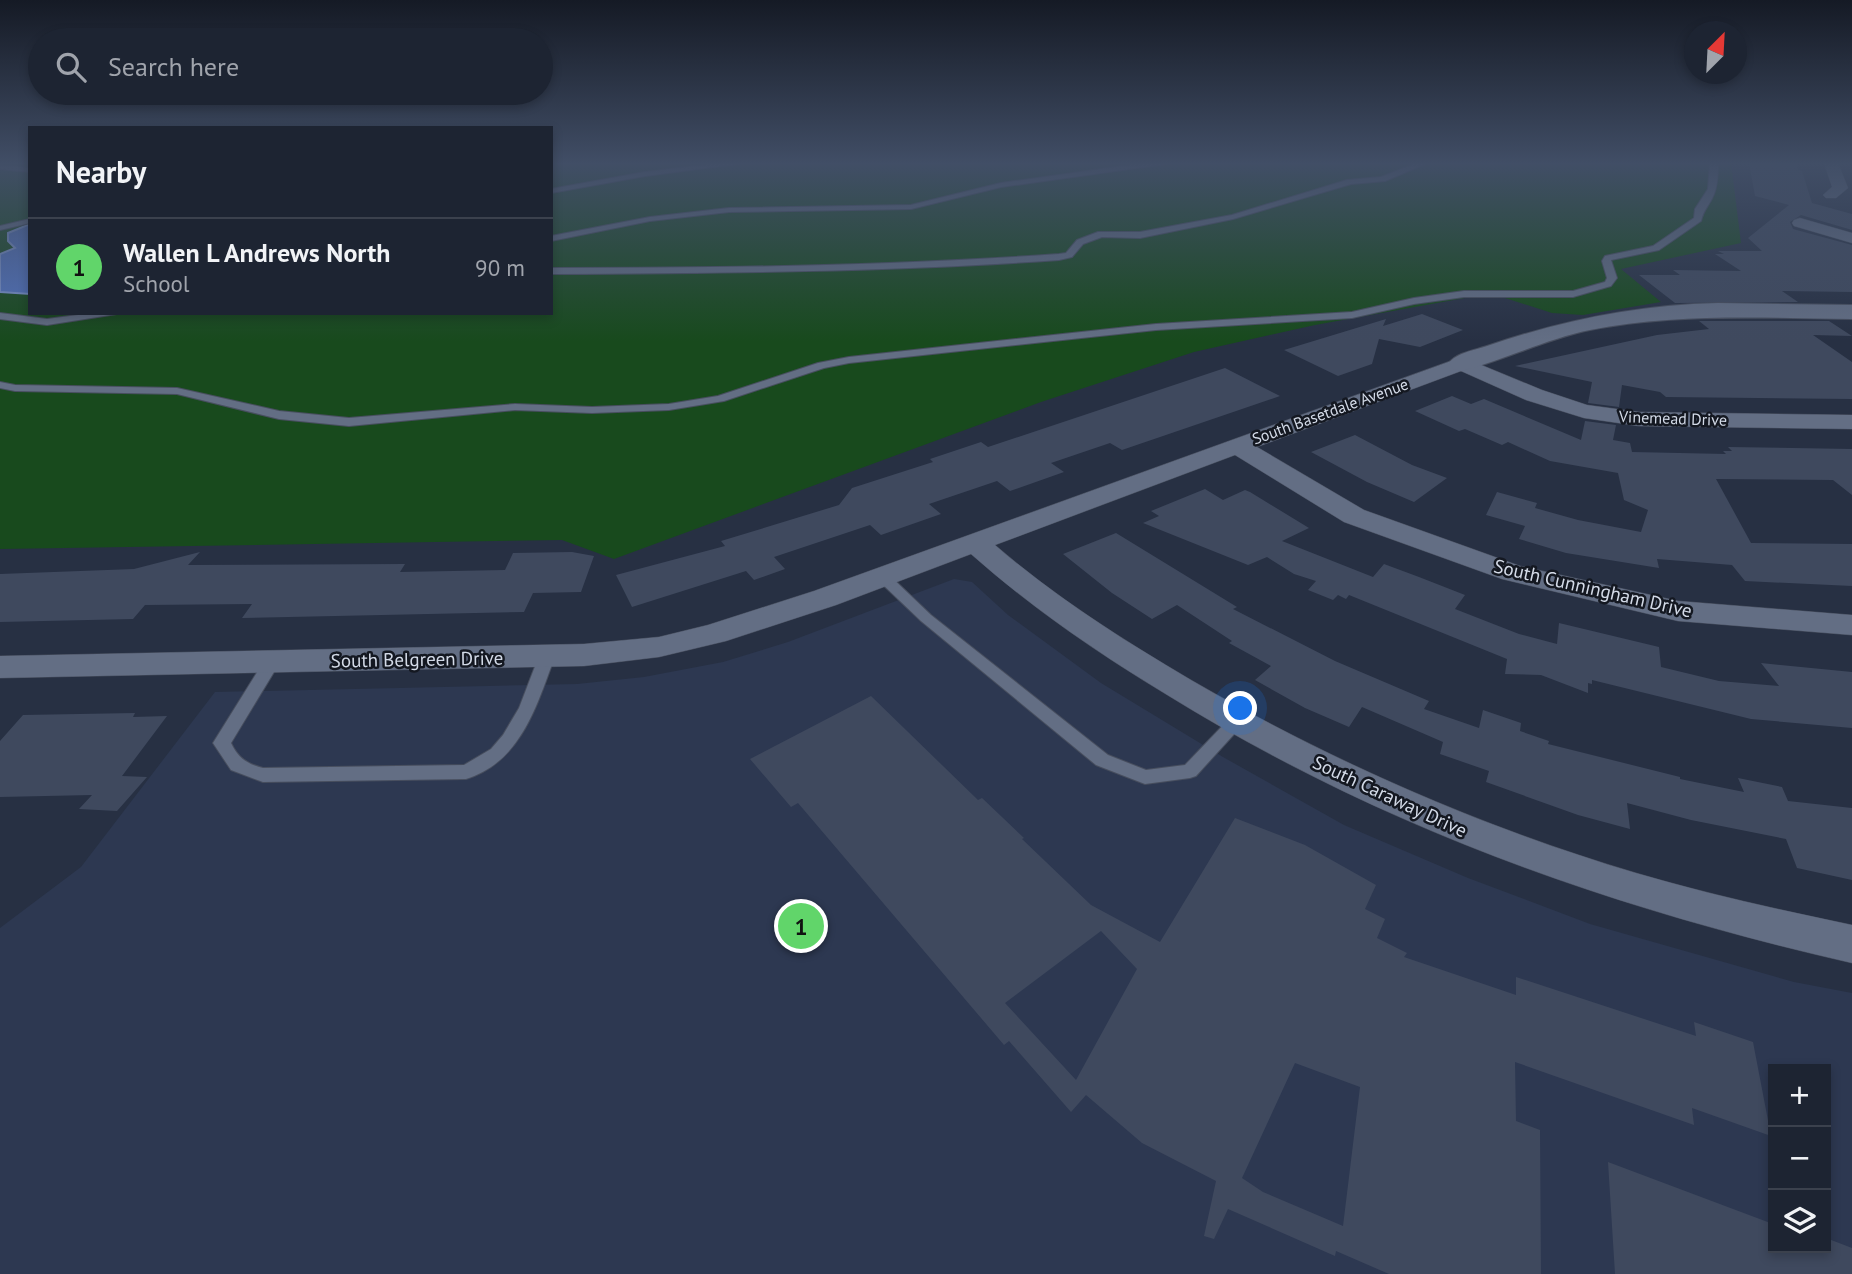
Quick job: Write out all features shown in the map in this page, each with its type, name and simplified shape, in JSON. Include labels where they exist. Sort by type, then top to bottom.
[{"type":"street","points":[[1801,222],[1852,238]]},
{"type":"street","name":"South Basetdale Avenue","points":[[825,598],[1539,336],[1587,323],[1697,311],[1852,312]]},
{"type":"street","name":"Vinemead Drive","points":[[1462,363],[1534,395],[1584,411],[1639,419],[1852,422]]},
{"type":"street","name":"South Cunningham Drive","points":[[1236,445],[1354,516],[1512,573],[1678,611],[1852,625]]},
{"type":"street","name":"South Caraway Drive","points":[[976,543],[1038,596],[1114,648],[1237,721],[1367,789],[1500,845],[1629,889],[1756,924],[1852,944]]},
{"type":"street","name":"South Belgreen Drive","points":[[0,667],[584,655],[659,647],[715,634],[825,598]]},
{"type":"lane","points":[[0,228],[24,222]]},
{"type":"lane","points":[[553,239],[635,222]]},
{"type":"lane","points":[[553,271],[790,270],[960,264],[1059,257],[1069,255],[1080,243],[1101,234],[1140,235],[1205,222]]},
{"type":"lane","points":[[0,385],[15,388],[177,391],[279,415],[349,422],[515,407],[592,410],[669,407],[720,399],[822,365],[849,360],[1144,328],[1352,315],[1415,300],[1464,295],[1573,293],[1608,284],[1612,278],[1606,261],[1608,258],[1656,248],[1693,222]]},
{"type":"lane","points":[[0,325],[47,323],[104,315]]},
{"type":"lane","points":[[0,316],[47,323]]},
{"type":"lane","points":[[883,577],[926,618],[1102,760],[1123,769],[1145,777],[1190,771],[1237,721]]},
{"type":"lane","points":[[272,662],[222,743],[230,763],[262,775],[466,772],[484,766],[497,755],[525,714],[547,656]]},
{"type":"shaded area","points":[[954,579],[972,582],[1008,615],[1101,683],[1223,757],[1344,825],[1468,878],[1590,924],[1794,982],[1852,993],[1852,1274],[0,1274],[0,928],[81,867],[215,692],[577,684],[644,677],[723,662],[788,642]]},
{"type":"green space","points":[[0,222],[28,222],[28,315],[553,315],[553,222],[1738,222],[1741,243],[1621,269],[1661,302],[1583,315],[1552,313],[1505,298],[1476,296],[1315,325],[1194,352],[1041,402],[614,559],[562,540],[0,549]]},
{"type":"water","points":[[28,225],[28,294],[0,292],[0,254],[15,248],[8,241],[8,233]]},
{"type":"building","points":[[1767,222],[1790,222],[1793,229],[1852,245],[1852,292],[1782,291],[1798,302],[1675,303],[1639,275],[1680,275],[1673,270],[1741,271],[1715,254],[1724,254],[1718,251],[1762,251],[1748,238]]},
{"type":"building","points":[[1826,222],[1852,222],[1852,230]]},
{"type":"building","points":[[1422,314],[1463,330],[1420,347],[1379,339],[1372,364],[1338,376],[1284,350],[1386,319],[1383,326]]},
{"type":"building","points":[[1699,321],[1829,321],[1852,336],[1813,335],[1852,362],[1852,399],[1666,397],[1660,392],[1622,385],[1619,407],[1588,403],[1592,382],[1515,366],[1657,335],[1709,329]]},
{"type":"building","points":[[1225,368],[1280,396],[1122,450],[1110,443],[1051,463],[1064,472],[1010,491],[997,481],[929,504],[941,514],[881,535],[870,525],[774,557],[785,569],[754,580],[746,571],[632,607],[616,575],[725,546],[721,541],[839,505],[852,488],[933,462],[930,459],[981,442],[988,447]]},
{"type":"building","points":[[1452,396],[1471,404],[1484,399],[1581,440],[1585,421],[1616,425],[1613,440],[1630,443],[1632,452],[1726,454],[1723,451],[1732,451],[1728,447],[1852,449],[1852,495],[1833,480],[1716,479],[1751,543],[1852,544],[1852,586],[1745,581],[1732,565],[1657,559],[1659,568],[1566,553],[1519,539],[1525,526],[1486,515],[1497,492],[1537,503],[1535,508],[1578,520],[1641,532],[1648,510],[1624,500],[1618,473],[1550,461],[1508,442],[1502,445],[1465,429],[1459,431],[1415,411]]},
{"type":"building","points":[[1355,435],[1412,465],[1447,478],[1414,502],[1367,482],[1311,452]]},
{"type":"building","points":[[1205,489],[1223,500],[1245,490],[1250,492],[1309,528],[1282,541],[1373,577],[1384,564],[1465,595],[1455,609],[1519,634],[1557,644],[1559,623],[1659,647],[1661,667],[1719,681],[1779,686],[1761,663],[1852,672],[1852,728],[1751,719],[1592,680],[1592,684],[1588,683],[1588,693],[1541,675],[1505,674],[1507,659],[1349,595],[1346,599],[1338,595],[1333,600],[1308,590],[1316,581],[1294,574],[1267,557],[1248,565],[1143,523],[1159,516],[1151,511]]},
{"type":"building","points":[[1116,533],[1237,607],[1233,609],[1335,661],[1429,701],[1424,709],[1479,728],[1483,710],[1521,723],[1520,731],[1549,741],[1548,744],[1680,779],[1744,792],[1738,778],[1782,787],[1788,801],[1852,808],[1852,880],[1797,868],[1786,839],[1691,820],[1627,803],[1630,829],[1578,815],[1486,782],[1489,771],[1440,754],[1443,742],[1362,707],[1349,727],[1305,708],[1255,680],[1271,666],[1229,643],[1232,641],[1177,605],[1152,619],[1112,593],[1063,554]]},
{"type":"building","points":[[200,552],[188,565],[405,564],[400,572],[505,570],[513,553],[572,552],[594,556],[581,592],[533,593],[524,612],[242,618],[252,604],[145,605],[133,619],[0,622],[0,574],[134,569]]},
{"type":"building","points":[[871,696],[978,800],[982,798],[1091,905],[1160,942],[1235,818],[1305,845],[1376,885],[1365,909],[1385,919],[1377,938],[1407,953],[1404,957],[1516,995],[1516,977],[1696,1036],[1694,1022],[1753,1042],[1768,1120],[1768,1135],[1692,1108],[1694,1125],[1515,1062],[1516,1121],[1540,1130],[1541,1274],[1389,1274],[1336,1251],[1335,1256],[1228,1209],[1214,1239],[1204,1236],[1216,1181],[1142,1143],[1086,1095],[1071,1112],[1009,1041],[1004,1045],[798,803],[791,807],[750,759]],"holes":[[[1101,931],[1137,969],[1076,1080],[1005,1003]],[[1295,1063],[1360,1087],[1343,1226],[1263,1192],[1242,1178]]]},
{"type":"building","points":[[135,713],[133,717],[167,716],[122,776],[147,777],[117,811],[79,809],[92,795],[0,797],[0,741],[23,715]]},
{"type":"building","points":[[1608,1162],[1768,1222],[1768,1253],[1831,1253],[1831,1240],[1852,1248],[1852,1274],[1615,1274]]},
{"type":"place","name":"Wallen L Andrews North","points":[[801,926]]}]
